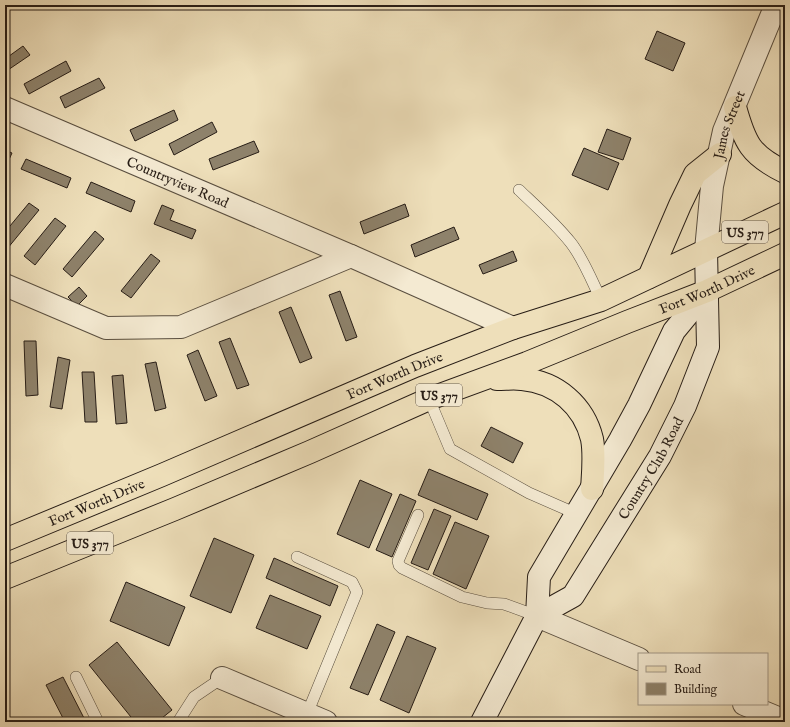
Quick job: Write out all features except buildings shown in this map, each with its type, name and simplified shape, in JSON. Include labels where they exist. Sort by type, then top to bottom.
[{"type":"main road","points":[[735,108],[742,134],[759,158],[785,172]]},
{"type":"main road","points":[[649,277],[695,174],[720,154]]},
{"type":"main road","name":"Fort Worth Drive","points":[[5,540],[162,475],[415,366],[513,328],[601,300],[785,213]]},
{"type":"main road","name":"Fort Worth Drive","points":[[5,578],[175,509],[310,452],[429,399],[527,363],[707,291],[785,254]]},
{"type":"main road","points":[[484,378],[523,379],[549,385],[564,395],[576,406],[586,422],[592,440],[594,464],[592,488]]},
{"type":"street","name":"James Street","points":[[706,250],[712,186],[724,131],[779,10]]},
{"type":"street","name":"Countryview Road","points":[[5,108],[351,256],[513,328]]},
{"type":"street","name":"Country Club Road","points":[[537,616],[573,596],[660,456],[685,406],[708,347],[706,250]]},
{"type":"street","points":[[5,285],[106,328],[181,327],[351,256]]},
{"type":"street","points":[[482,722],[537,616],[539,577],[640,405],[674,331],[707,291]]},
{"type":"street","points":[[537,616],[638,659]]},
{"type":"street","points":[[222,678],[316,718]]},
{"type":"street","points":[[746,705],[785,721]]},
{"type":"lane","points":[[519,190],[565,235],[572,244],[601,300]]},
{"type":"lane","points":[[429,399],[450,449],[529,493],[577,514]]},
{"type":"lane","points":[[418,515],[398,562],[402,568],[462,597],[487,603],[504,604],[537,616]]},
{"type":"lane","points":[[297,557],[352,582],[357,592],[316,718]]},
{"type":"lane","points":[[76,677],[98,722]]},
{"type":"lane","points":[[178,722],[194,697],[222,678]]}]
